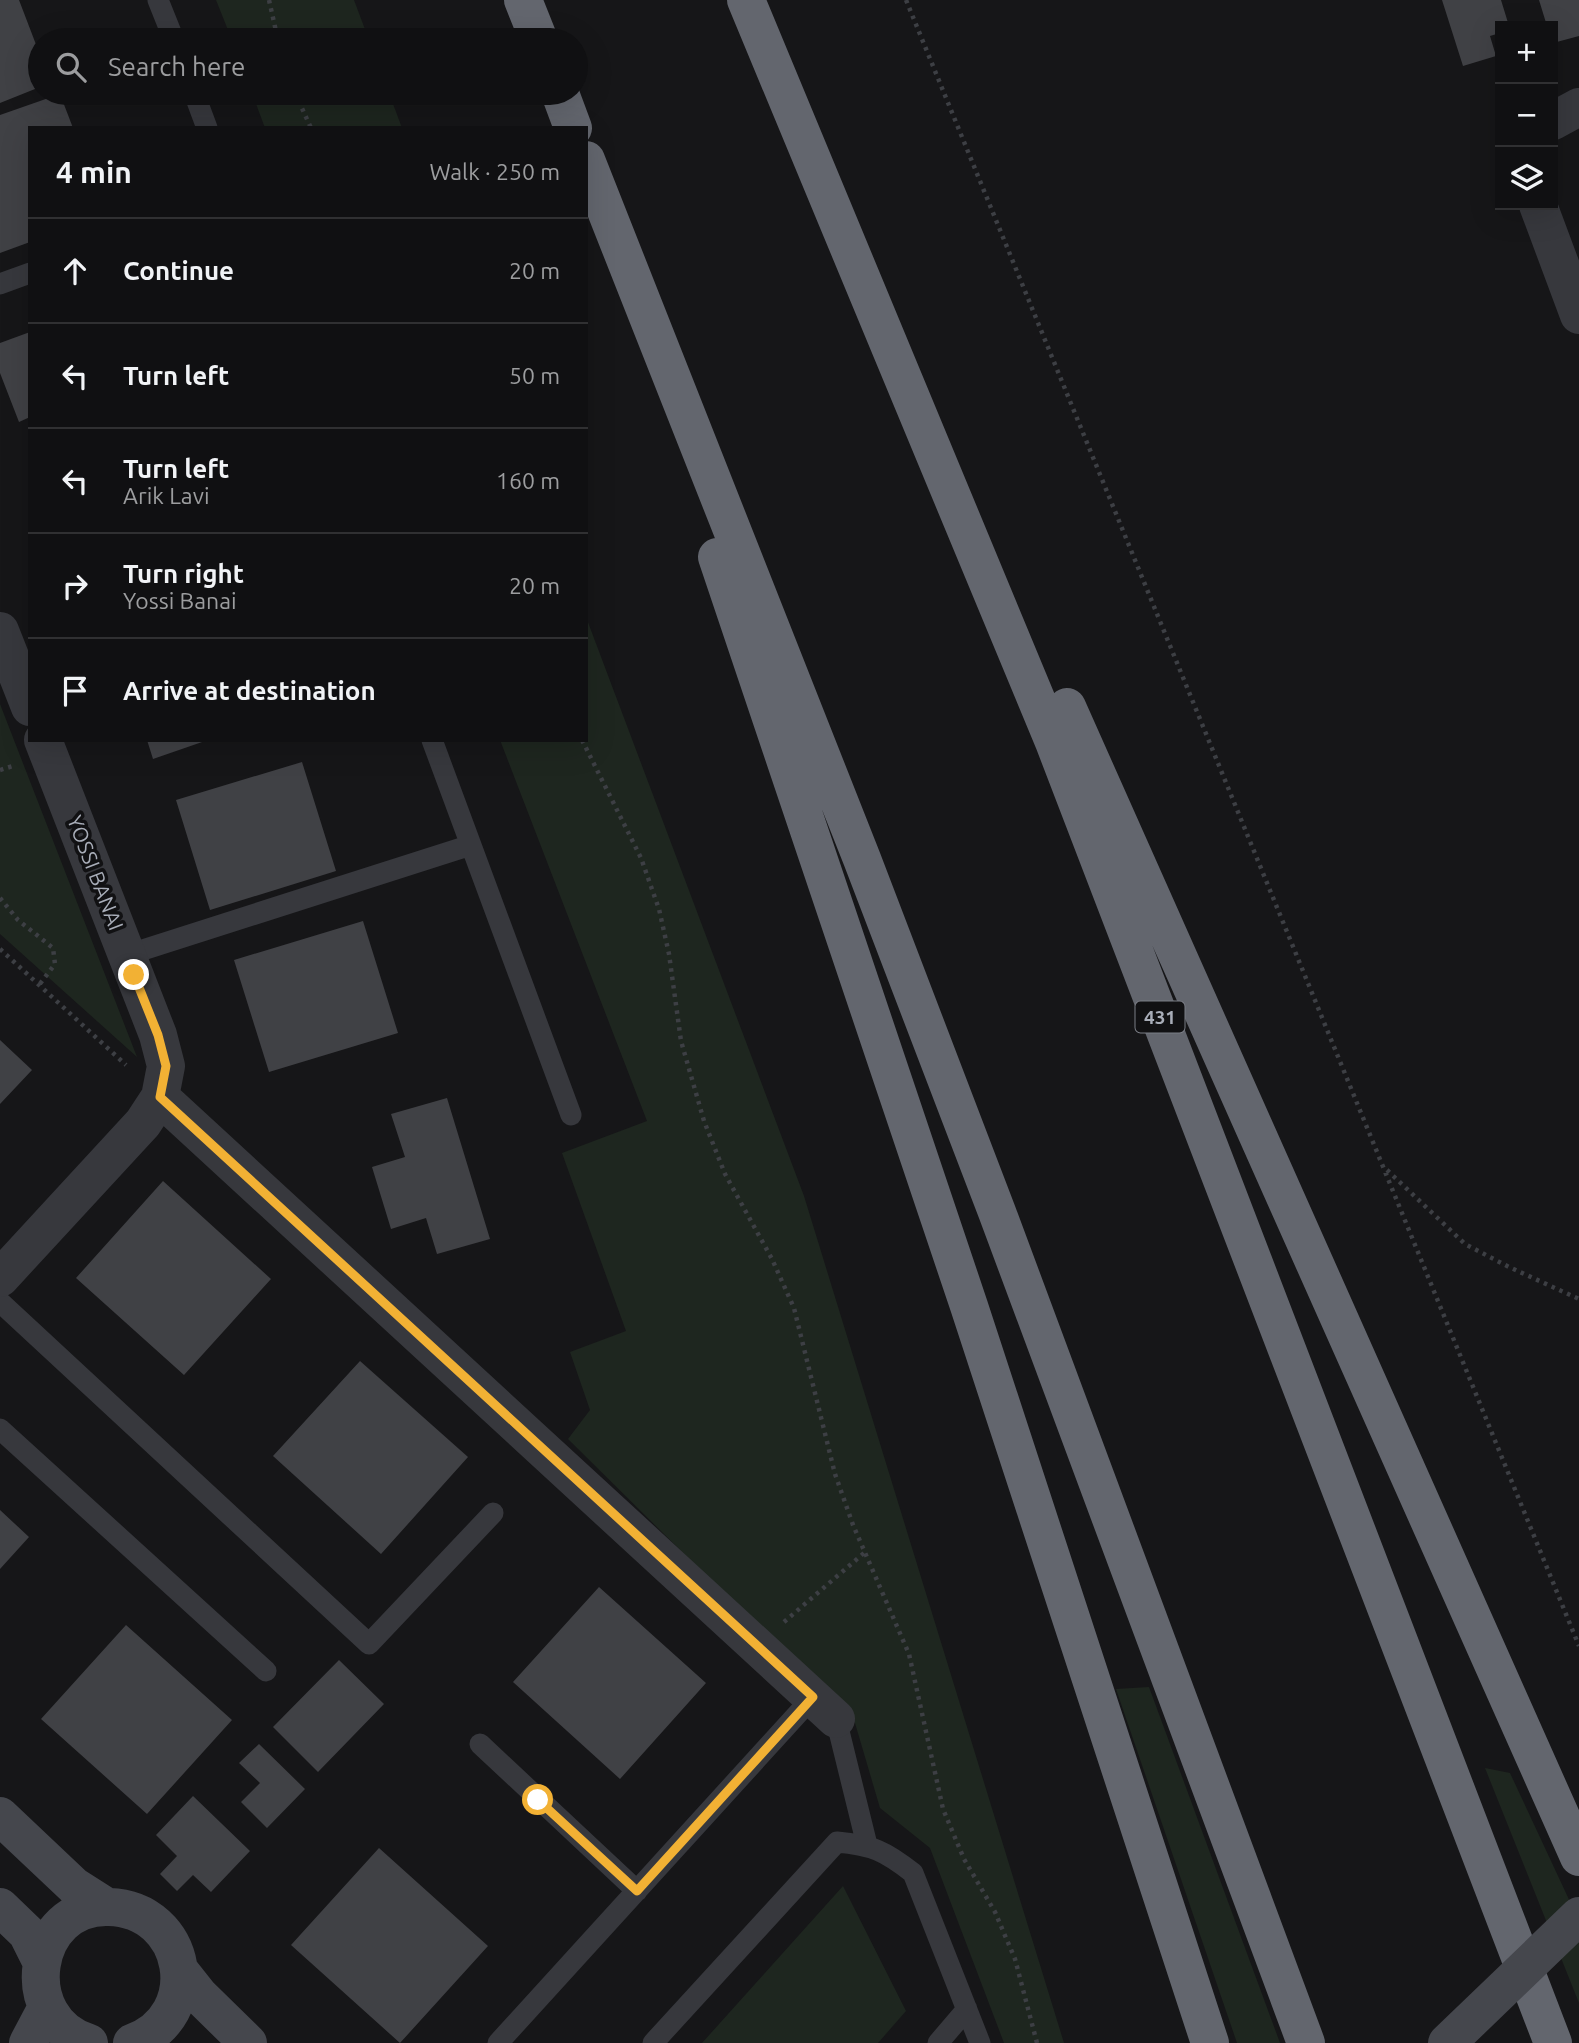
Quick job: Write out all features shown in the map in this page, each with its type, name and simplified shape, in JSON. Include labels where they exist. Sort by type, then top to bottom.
[{"type":"highway","points":[[523,0],[534,28]]},
{"type":"highway","name":"431","points":[[747,0],[1055,742],[1553,2043]]},
{"type":"highway","points":[[752,0],[1579,1857]]},
{"type":"highway","points":[[588,165],[863,859],[998,1212],[1306,2043]]},
{"type":"highway","points":[[588,176],[970,1306],[1210,2043]]},
{"type":"main road","points":[[0,1816],[74,1886],[107,1907]]},
{"type":"main road","points":[[0,1907],[27,1933],[41,1961]]},
{"type":"main road","points":[[85,2043],[69,2034],[56,2021],[41,1991],[39,1973],[41,1961],[54,1934],[65,1923],[92,1909],[107,1907],[125,1909],[156,1924],[168,1938],[180,1971],[179,1989],[164,2022],[151,2034],[134,2043]]},
{"type":"main road","points":[[1447,2043],[1579,1916]]},
{"type":"main road","points":[[180,1971],[199,1995],[248,2043]]},
{"type":"main road","points":[[28,2043],[47,2007]]},
{"type":"street","points":[[1558,118],[1579,107]]},
{"type":"street","points":[[1540,210],[1579,315]]},
{"type":"street","points":[[0,631],[28,702]]},
{"type":"street","name":"YOSSI BANAI","points":[[0,1278],[143,1123],[160,1097],[166,1066],[158,1035],[44,742]]},
{"type":"street","points":[[160,1097],[825,1708]]},
{"type":"lane","points":[[158,0],[169,28]]},
{"type":"lane","points":[[198,105],[206,126]]},
{"type":"lane","points":[[0,284],[28,274]]},
{"type":"lane","points":[[433,742],[571,1115]]},
{"type":"lane","points":[[127,954],[471,845]]},
{"type":"lane","points":[[0,1302],[369,1644],[493,1513]]},
{"type":"lane","points":[[0,1429],[266,1671]]},
{"type":"lane","points":[[498,2043],[637,1891],[825,1708],[867,1844]]},
{"type":"lane","points":[[480,1744],[637,1891]]},
{"type":"lane","points":[[653,2043],[837,1842],[867,1844],[898,1860],[913,1873],[980,2043]]},
{"type":"lane","points":[[938,2043],[967,2009]]},
{"type":"path","points":[[269,0],[275,28]]},
{"type":"path","points":[[906,0],[957,119],[1579,1646]]},
{"type":"path","points":[[300,105],[310,126]]},
{"type":"path","points":[[583,742],[641,858],[659,909],[669,954],[681,1041],[704,1121],[726,1174],[772,1259],[794,1308],[835,1474],[864,1553],[909,1654],[943,1809],[964,1859],[995,1912],[1015,1959],[1037,2043]]},
{"type":"path","points":[[0,898],[18,920],[53,948],[55,964],[39,985]]},
{"type":"path","points":[[0,949],[160,1097]]},
{"type":"path","points":[[1384,1167],[1465,1244],[1579,1299]]},
{"type":"path","points":[[757,1645],[864,1553]]},
{"type":"shaded area","points":[[216,0],[354,0],[364,28],[227,28]]},
{"type":"shaded area","points":[[256,105],[393,105],[401,126],[264,126]]},
{"type":"shaded area","points":[[588,622],[804,1196],[1064,2043],[1004,2043],[930,1848],[880,1808],[855,1723],[568,1439],[590,1410],[570,1352],[626,1331],[562,1153],[647,1121],[501,742],[588,742]]},
{"type":"shaded area","points":[[0,704],[137,1057],[0,934]]},
{"type":"shaded area","points":[[1149,1687],[1280,2043],[1237,2043],[1116,1689]]},
{"type":"shaded area","points":[[1485,1768],[1510,1773],[1579,1921],[1579,2003]]},
{"type":"shaded area","points":[[843,1886],[906,2011],[878,2043],[702,2043]]},
{"type":"building","points":[[0,0],[19,0],[30,28],[28,92],[0,103]]},
{"type":"building","points":[[1442,0],[1501,0],[1507,21],[1495,21],[1495,34],[1490,36],[1495,56],[1463,66]]},
{"type":"building","points":[[1539,0],[1579,0],[1579,36],[1558,42],[1558,21],[1545,21]]},
{"type":"building","points":[[29,105],[64,105],[72,126],[28,126],[28,243],[0,253],[0,115]]},
{"type":"building","points":[[28,333],[28,418],[19,422],[0,373],[0,343]]},
{"type":"building","points":[[148,742],[202,742],[153,759]]},
{"type":"building","points":[[302,762],[336,871],[210,910],[176,800]]},
{"type":"building","points":[[363,921],[398,1033],[269,1072],[234,960]]},
{"type":"building","points":[[0,1040],[32,1070],[0,1104]]},
{"type":"building","points":[[447,1098],[490,1239],[437,1254],[426,1218],[391,1229],[372,1167],[405,1157],[391,1114]]},
{"type":"building","points":[[163,1181],[271,1279],[184,1375],[76,1278]]},
{"type":"building","points":[[360,1361],[468,1457],[381,1554],[273,1456]]},
{"type":"building","points":[[0,1510],[29,1537],[0,1569]]},
{"type":"building","points":[[599,1587],[706,1683],[620,1779],[513,1682]]},
{"type":"building","points":[[126,1625],[232,1720],[147,1814],[41,1719]]},
{"type":"building","points":[[339,1660],[384,1704],[318,1772],[273,1727]]},
{"type":"building","points":[[259,1744],[305,1789],[267,1828],[241,1802],[260,1783],[239,1763]]},
{"type":"building","points":[[193,1796],[250,1851],[211,1892],[193,1875],[177,1891],[160,1874],[177,1856],[156,1835]]},
{"type":"building","points":[[379,1848],[488,1946],[400,2043],[291,1945]]},
{"type":"route","points":[[134,975],[158,1035],[166,1066],[160,1097],[813,1697],[637,1891],[538,1800]]}]
